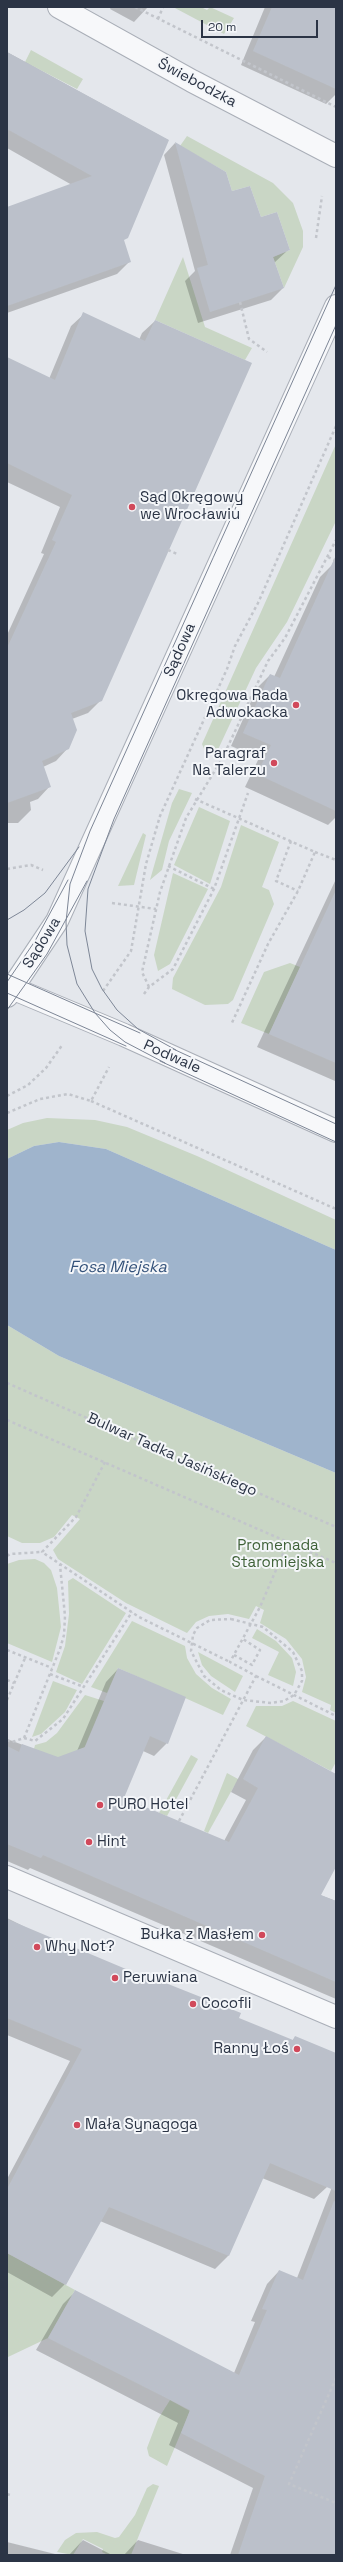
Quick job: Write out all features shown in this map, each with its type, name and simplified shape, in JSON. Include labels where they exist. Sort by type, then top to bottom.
[{"type":"street","name":"Świebodzka","points":[[59,7],[192,81],[336,156]]},
{"type":"street","name":"Sądowa","points":[[9,990],[57,921],[336,306]]},
{"type":"street","name":"Podwale","points":[[9,990],[124,1035],[336,1131]]},
{"type":"street","points":[[7,1877],[336,2017]]},
{"type":"path","points":[[135,7],[336,107]]},
{"type":"path","points":[[158,19],[163,7]]},
{"type":"path","points":[[316,238],[322,196]]},
{"type":"path","points":[[240,302],[249,338],[267,352]]},
{"type":"path","points":[[121,967],[131,951],[146,864],[166,799],[227,669],[235,646],[258,603],[336,426]]},
{"type":"path","points":[[149,986],[142,972],[156,909],[168,866],[186,818],[195,799],[222,759],[268,661],[285,638],[328,558],[336,540]]},
{"type":"path","points":[[168,550],[178,554]]},
{"type":"path","points":[[328,558],[336,561]]},
{"type":"path","points":[[144,994],[149,986],[173,969],[214,889],[248,793]]},
{"type":"path","points":[[195,799],[336,860]]},
{"type":"path","points":[[290,841],[276,881],[298,891]]},
{"type":"path","points":[[231,1025],[268,944],[298,891],[315,852]]},
{"type":"path","points":[[7,869],[31,865],[43,870]]},
{"type":"path","points":[[168,866],[214,889]]},
{"type":"path","points":[[112,903],[156,909]]},
{"type":"path","points":[[7,1096],[28,1085],[57,1052]]},
{"type":"path","points":[[91,1101],[109,1067]]},
{"type":"path","points":[[7,1113],[40,1099],[68,1094],[91,1101],[336,1209]]},
{"type":"path","name":"Bulwar Tadka Jasińskiego","points":[[7,1383],[336,1527]]},
{"type":"path","points":[[7,1420],[336,1563]]},
{"type":"path","points":[[42,1552],[76,1517],[105,1462]]},
{"type":"path","points":[[230,1662],[252,1623],[288,1542]]},
{"type":"path","points":[[7,1556],[10,1554],[42,1552],[132,1612],[190,1643],[336,1716]]},
{"type":"path","points":[[24,1738],[60,1649],[65,1616],[60,1565]]},
{"type":"path","points":[[7,1740],[12,1742],[24,1738],[34,1741],[63,1719],[132,1612]]},
{"type":"path","points":[[231,1619],[252,1623],[263,1627],[284,1642],[299,1661],[302,1681],[294,1695],[284,1701],[272,1703],[243,1700],[222,1690],[204,1676],[193,1659],[190,1643],[197,1628],[210,1620],[231,1619]]},
{"type":"path","points":[[234,1655],[252,1665],[260,1650],[243,1640]]},
{"type":"path","points":[[7,1650],[52,1668]]},
{"type":"path","points":[[7,1700],[25,1658]]},
{"type":"path","points":[[50,1674],[84,1688]]},
{"type":"path","points":[[179,1821],[256,1676]]},
{"type":"path","points":[[7,1680],[14,1684]]},
{"type":"path","points":[[336,2378],[289,2484],[336,2503]]},
{"type":"green space","points":[[173,7],[201,7],[207,10],[210,7],[234,18],[224,34]]},
{"type":"green space","points":[[31,50],[83,79],[77,89],[25,62]]},
{"type":"green space","points":[[187,136],[273,183],[293,203],[303,231],[303,247],[284,288],[273,257],[290,250],[277,212],[261,217],[250,186],[232,191],[226,172],[180,146]]},
{"type":"green space","points":[[183,257],[205,327],[252,348],[245,360],[155,320]]},
{"type":"green space","points":[[336,444],[336,521],[287,622],[256,668],[215,756],[205,751],[202,744]]},
{"type":"green space","points":[[179,789],[192,793],[169,841],[162,870],[150,880],[172,803]]},
{"type":"green space","points":[[199,807],[230,821],[210,884],[174,865]]},
{"type":"green space","points":[[241,825],[279,842],[262,887],[269,890],[274,904],[233,1000],[228,1004],[205,1005],[172,989],[173,978],[221,887]]},
{"type":"green space","points":[[143,833],[146,835],[134,885],[118,886]]},
{"type":"green space","points":[[173,873],[208,889],[170,964],[158,971],[154,955]]},
{"type":"green space","points":[[290,963],[300,967],[269,1034],[241,1023],[264,972]]},
{"type":"green space","points":[[47,1118],[95,1120],[127,1127],[197,1156],[336,1220],[336,1250],[106,1149],[59,1142],[34,1146],[7,1159],[7,1130],[23,1123]]},
{"type":"green space","name":"Promenada Staromiejska","points":[[7,1325],[59,1356],[336,1473],[336,1713],[330,1710],[331,1705],[302,1692],[306,1677],[302,1659],[286,1639],[260,1623],[264,1610],[256,1606],[249,1619],[228,1614],[209,1616],[196,1622],[187,1633],[126,1603],[58,1559],[53,1550],[80,1519],[72,1515],[54,1537],[40,1543],[22,1543],[7,1536]]},
{"type":"green space","points":[[35,1559],[44,1563],[51,1570],[57,1588],[61,1627],[52,1662],[7,1643],[7,1564],[19,1560]]},
{"type":"green space","points":[[73,1578],[126,1613],[82,1684],[56,1672],[65,1646],[69,1614],[68,1581]]},
{"type":"green space","points":[[132,1621],[185,1646],[187,1658],[196,1674],[212,1688],[231,1699],[223,1715],[118,1668],[107,1693],[91,1687]]},
{"type":"green space","points":[[257,1629],[276,1641],[292,1658],[296,1672],[293,1686],[268,1675],[279,1652],[252,1638]]},
{"type":"green space","points":[[198,1652],[243,1676],[235,1692],[211,1676],[202,1665]]},
{"type":"green space","points":[[53,1681],[77,1690],[65,1712],[41,1734],[32,1737]]},
{"type":"green space","points":[[85,1695],[104,1701],[62,1801],[34,1749],[35,1745],[46,1742],[57,1733]]},
{"type":"green space","points":[[293,1701],[336,1721],[336,1762],[331,1771],[246,1726],[256,1706],[282,1706]]},
{"type":"green space","points":[[191,1755],[198,1759],[167,1816],[159,1813]]},
{"type":"green space","points":[[227,1773],[238,1779],[208,1833],[204,1831]]},
{"type":"green space","points":[[7,2253],[75,2290],[48,2338],[8,2357]]},
{"type":"green space","points":[[170,2400],[190,2411],[167,2466],[149,2456],[147,2448],[158,2419]]},
{"type":"green space","points":[[153,2484],[159,2486],[131,2555],[108,2555],[102,2552],[103,2549],[83,2539],[73,2555],[57,2552],[65,2540],[76,2533],[97,2532],[115,2538],[119,2537],[135,2515],[147,2488]]},
{"type":"water","name":"Fosa Miejska","points":[[59,1142],[106,1149],[336,1250],[336,1473],[59,1356],[7,1325],[7,1159],[34,1146]]},
{"type":"building","points":[[272,7],[336,7],[336,89],[253,51]]},
{"type":"building","points":[[7,52],[169,140],[128,238],[124,240],[131,262],[7,306],[7,207],[92,176],[7,129]]},
{"type":"building","points":[[175,142],[226,172],[232,191],[250,186],[261,217],[277,212],[290,250],[273,257],[284,288],[210,312],[197,268],[208,265]]},
{"type":"building","points":[[83,312],[145,341],[155,320],[252,363],[102,701],[71,713],[77,730],[69,749],[42,761],[51,787],[7,803],[7,648],[56,542],[52,540],[72,495],[7,463],[7,357],[55,380]]},
{"type":"building","name":"Okręgowa Rada Adwokacka","points":[[336,555],[336,811],[257,774],[271,745],[243,733],[270,674],[280,678]]},
{"type":"building","points":[[336,890],[336,1063],[269,1034]]},
{"type":"building","name":"PURO Hotel","points":[[118,1668],[186,1697],[168,1744],[150,1736],[124,1798],[229,1842],[258,1788],[243,1779],[266,1736],[336,1774],[336,1867],[321,1895],[336,1901],[336,1982],[43,1855],[41,1858],[7,1844],[7,1746],[19,1752],[22,1744],[58,1757],[85,1747]]},
{"type":"building","points":[[7,1919],[152,1980],[153,1978],[241,2013],[239,2018],[293,2040],[295,2036],[336,2053],[336,2191],[270,2163],[229,2256],[109,2207],[66,2285],[7,2253],[7,2189],[82,2049],[7,2018]]},
{"type":"building","points":[[334,2201],[336,2202],[336,2555],[238,2555],[265,2476],[181,2433],[190,2410],[48,2338],[75,2290],[239,2375],[267,2310],[262,2309],[279,2270],[303,2280]]},
{"type":"tram line","points":[[165,1063],[125,1042],[110,1030],[95,1013],[77,984],[67,945],[66,922],[70,884],[90,831],[336,285]]},
{"type":"tram line","points":[[176,1050],[138,1029],[117,1010],[102,989],[92,969],[85,931],[88,889],[114,819],[336,325]]},
{"type":"tram line","points":[[7,920],[24,910],[45,893],[79,847]]},
{"type":"tram line","points":[[7,982],[35,941],[68,880]]},
{"type":"tram line","points":[[7,1010],[47,954],[87,881]]},
{"type":"tram line","points":[[7,974],[140,1033]]},
{"type":"tram line","points":[[7,993],[126,1046]]},
{"type":"tram line","points":[[171,1048],[336,1124]]},
{"type":"tram line","points":[[160,1061],[336,1142]]},
{"type":"place","name":"Sąd Okręgowy we Wrocławiu","points":[[132,507]]},
{"type":"place","name":"Okręgowa Rada Adwokacka","points":[[296,705]]},
{"type":"place","name":"Paragraf Na Talerzu","points":[[274,763]]},
{"type":"place","name":"PURO Hotel","points":[[100,1805]]},
{"type":"place","name":"Hint","points":[[89,1842]]},
{"type":"place","name":"Bułka z Masłem","points":[[262,1935]]},
{"type":"place","name":"Why Not?","points":[[37,1947]]},
{"type":"place","name":"Peruwiana","points":[[115,1978]]},
{"type":"place","name":"Cocofli","points":[[193,2004]]},
{"type":"place","name":"Ranny Łoś","points":[[297,2049]]},
{"type":"place","name":"Mała Synagoga","points":[[77,2125]]}]
